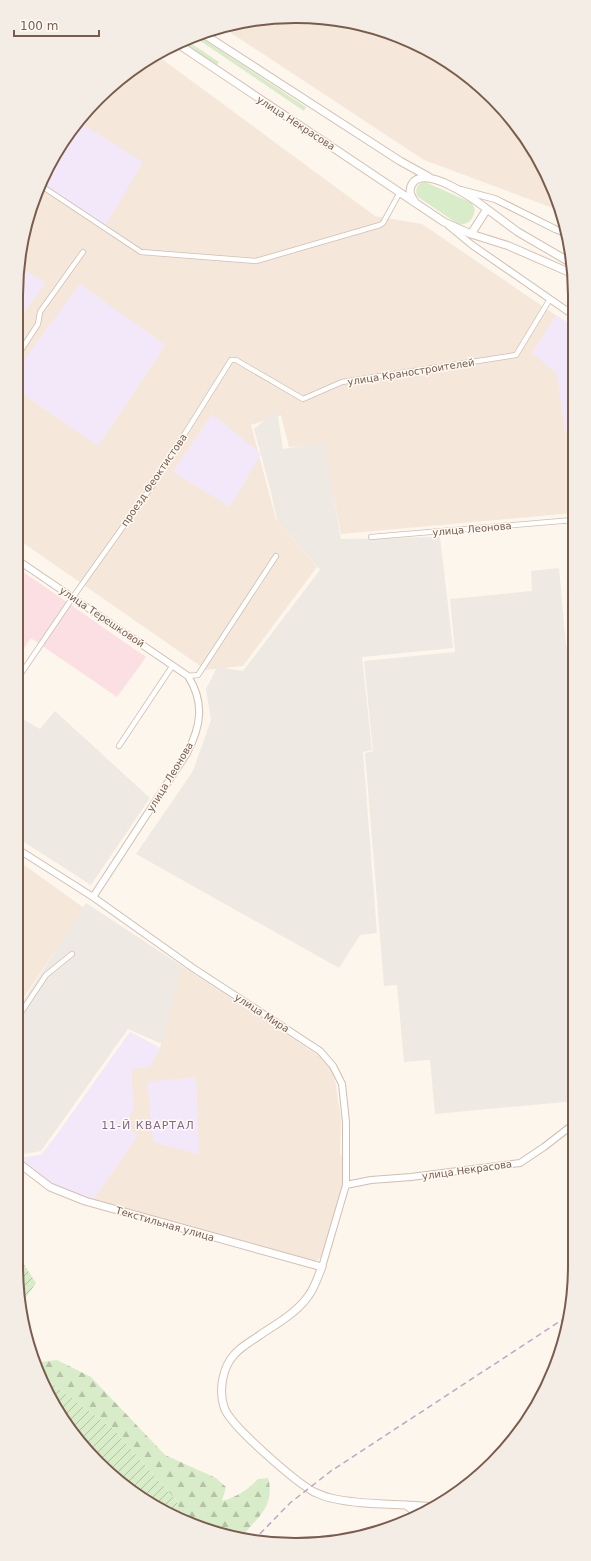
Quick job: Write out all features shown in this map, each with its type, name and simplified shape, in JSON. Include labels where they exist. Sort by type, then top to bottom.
[{"type":"main road","points":[[208,37],[400,161],[431,178],[456,188],[518,232],[566,261]]},
{"type":"main road","name":"улица Некрасова","points":[[183,47],[444,222],[471,234],[509,246],[567,271]]},
{"type":"main road","points":[[414,202],[410,192],[412,184],[419,179],[431,178]]},
{"type":"main road","points":[[471,234],[486,209]]},
{"type":"main road","name":"Текстильная улица","points":[[23,1166],[50,1187],[85,1201],[322,1267]]},
{"type":"main road","points":[[322,1267],[309,1295],[296,1309],[257,1338],[240,1347],[231,1358],[226,1367],[223,1379],[222,1389],[224,1408],[235,1424],[250,1439],[292,1476],[313,1491],[331,1498],[348,1501],[423,1506]]},
{"type":"main road","points":[[406,1504],[414,1511]]},
{"type":"street","points":[[45,188],[141,252],[256,260],[380,225],[400,192]]},
{"type":"street","points":[[456,188],[495,199],[560,231]]},
{"type":"street","points":[[486,209],[495,199]]},
{"type":"street","points":[[444,222],[472,245],[568,312]]},
{"type":"street","points":[[471,234],[470,240],[472,245]]},
{"type":"street","points":[[23,347],[38,324],[40,312],[83,252]]},
{"type":"street","name":"улица Краностроителей","points":[[231,360],[236,360],[303,399],[342,382],[516,355],[550,299]]},
{"type":"street","name":"проезд Феоктистова","points":[[23,671],[73,597],[152,486],[231,360]]},
{"type":"street","name":"улица Леонова","points":[[371,537],[568,520]]},
{"type":"street","points":[[188,676],[198,675],[276,556]]},
{"type":"street","name":"улица Терешковой","points":[[23,564],[188,676]]},
{"type":"street","points":[[119,746],[173,665]]},
{"type":"street","name":"улица Леонова","points":[[93,897],[179,766],[192,742],[199,713],[199,700],[195,688],[188,676]]},
{"type":"street","name":"улица Мира","points":[[23,852],[93,897],[196,970],[320,1051],[333,1066],[342,1084],[345,1102],[346,1185],[322,1267]]},
{"type":"street","points":[[23,1010],[46,976],[72,954]]},
{"type":"street","name":"улица Некрасова","points":[[346,1185],[372,1180],[411,1177],[520,1163],[568,1128]]},
{"type":"shaded area","points":[[296,23],[331,25],[383,37],[416,51],[461,79],[500,116],[512,130],[531,159],[540,175],[554,209],[424,160],[228,31],[260,25]]},
{"type":"shaded area","points":[[161,59],[375,216],[422,224],[568,324],[568,513],[341,534],[323,444],[289,447],[281,415],[251,425],[276,519],[317,567],[243,666],[206,670],[23,543],[23,296],[25,260],[32,225],[37,208],[51,175],[79,130],[116,91],[144,69]]},
{"type":"shaded area","points":[[83,125],[143,162],[105,226],[45,188],[69,144]]},
{"type":"shaded area","points":[[24,270],[45,283],[23,313]]},
{"type":"shaded area","points":[[80,284],[165,345],[98,446],[23,394],[23,361]]},
{"type":"shaded area","points":[[556,315],[568,323],[568,431],[565,431],[557,373],[532,353]]},
{"type":"shaded area","points":[[277,410],[283,449],[324,442],[341,539],[440,537],[453,648],[362,657],[372,750],[363,752],[377,933],[360,935],[339,968],[136,854],[193,771],[211,720],[206,689],[217,667],[243,671],[320,570],[277,520],[254,429]]},
{"type":"shaded area","points":[[212,414],[261,454],[230,507],[173,472]]},
{"type":"shaded area","points":[[559,568],[566,646],[568,646],[568,1102],[435,1114],[430,1060],[404,1062],[397,985],[384,986],[365,753],[373,751],[364,661],[455,652],[450,599],[532,591],[531,571]]},
{"type":"shaded area","points":[[23,572],[146,657],[117,697],[31,638],[23,650]]},
{"type":"shaded area","points":[[55,711],[150,798],[91,885],[23,841],[23,719],[40,729]]},
{"type":"shaded area","points":[[23,864],[84,908],[23,999]]},
{"type":"shaded area","points":[[86,903],[182,966],[162,1044],[128,1029],[41,1151],[24,1154],[23,1001]]},
{"type":"shaded area","name":"11-Й КВАРТАЛ","points":[[182,966],[328,1063],[334,1074],[341,1119],[340,1154],[344,1158],[344,1183],[326,1249],[320,1258],[314,1262],[92,1200],[51,1184],[23,1161],[23,1157],[41,1155],[130,1032],[160,1048]]},
{"type":"shaded area","points":[[130,1032],[160,1048],[150,1067],[131,1069],[134,1108],[124,1126],[138,1135],[93,1200],[51,1184],[23,1161],[23,1157],[41,1155]]},
{"type":"shaded area","points":[[196,1077],[199,1154],[153,1142],[147,1082]]},
{"type":"green space","points":[[203,39],[306,107],[304,111],[200,40]]},
{"type":"green space","points":[[192,44],[219,62],[217,65],[187,46]]},
{"type":"green space","points":[[425,182],[472,203],[475,210],[473,217],[469,222],[458,224],[418,197],[416,189],[418,185]]},
{"type":"green space","points":[[23,1263],[36,1283],[25,1299]]},
{"type":"green space","points":[[57,1360],[91,1377],[165,1455],[216,1478],[226,1487],[222,1501],[242,1493],[258,1479],[268,1478],[270,1488],[269,1496],[263,1511],[244,1533],[208,1524],[180,1512],[176,1500],[113,1429],[49,1381],[41,1362]]},
{"type":"green space","points":[[49,1381],[113,1429],[176,1500],[180,1512],[144,1492],[130,1482],[103,1458],[79,1431],[69,1417]]},
{"type":"railway","points":[[258,1536],[290,1503],[331,1471],[563,1319]]},
{"type":"district","name":"11-Й КВАРТАЛ","points":[[148,1125]]}]
